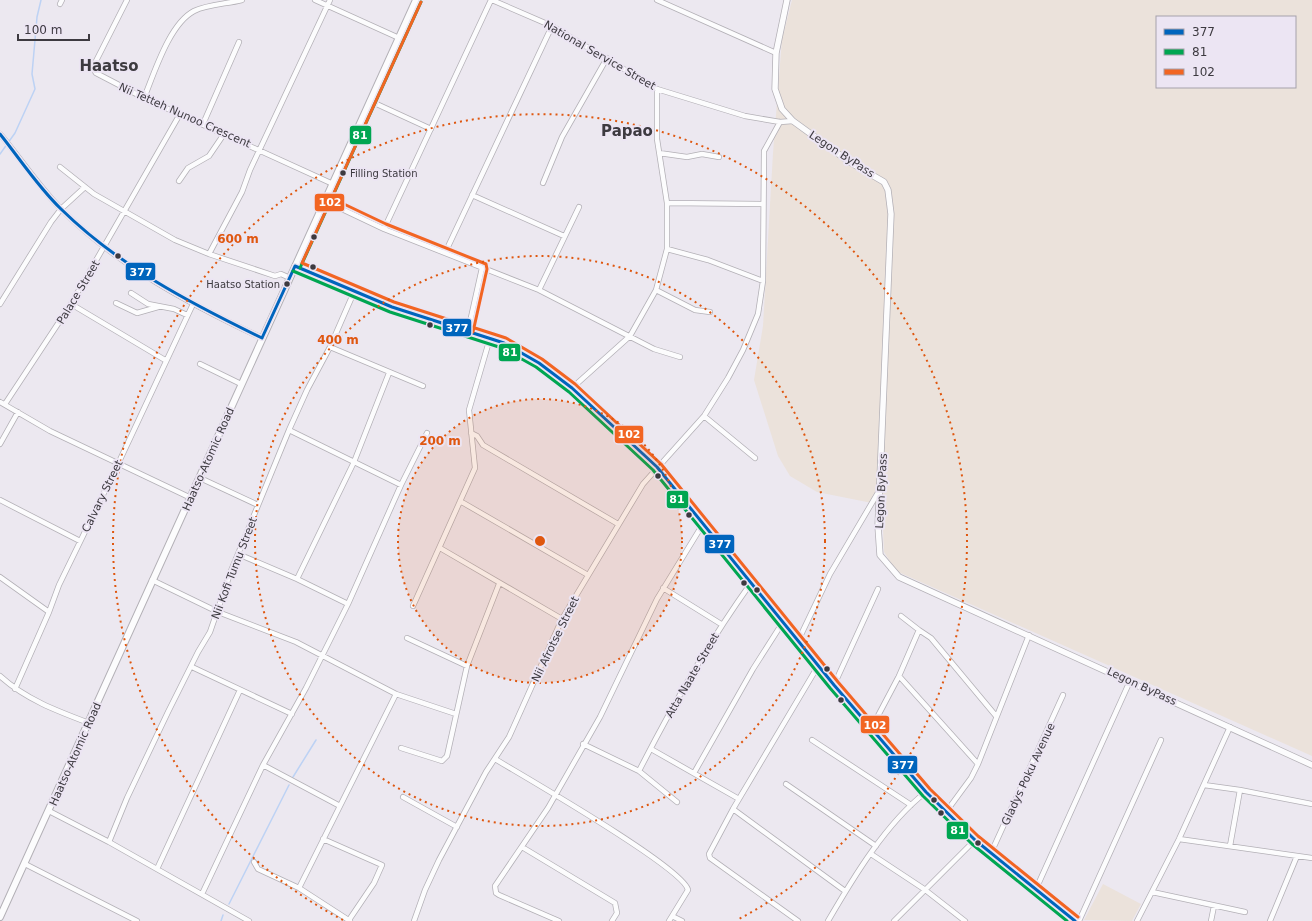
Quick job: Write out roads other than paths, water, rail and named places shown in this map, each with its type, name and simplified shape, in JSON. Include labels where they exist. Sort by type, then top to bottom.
[{"type":"main road","name":"Haatso-Atomic Road","points":[[0,917],[416,0]]},
{"type":"street","name":"Nii Tetteh Nunoo Crescent","points":[[127,0],[95,63],[94,70],[100,76],[144,98],[260,149],[333,184]]},
{"type":"street","points":[[144,98],[167,43],[175,29],[194,12],[242,0]]},
{"type":"street","points":[[315,0],[399,38]]},
{"type":"street","points":[[209,254],[242,192],[260,149],[330,0]]},
{"type":"street","points":[[384,229],[492,0]]},
{"type":"street","name":"National Service Street","points":[[492,0],[552,26],[656,89],[746,116],[780,122],[792,121]]},
{"type":"street","points":[[656,0],[776,53]]},
{"type":"street","name":"Legon ByPass","points":[[787,0],[776,53],[775,89],[782,109],[792,121],[848,160],[884,182],[888,190],[891,214],[881,489],[878,526],[880,555],[899,577],[1312,764]]},
{"type":"street","points":[[445,253],[552,26]]},
{"type":"street","points":[[203,124],[239,42]]},
{"type":"street","points":[[543,183],[562,137],[607,58]]},
{"type":"street","points":[[572,388],[630,336],[656,290],[667,249],[667,203],[659,154],[656,89]]},
{"type":"street","points":[[370,101],[431,129]]},
{"type":"street","name":"Palace Street","points":[[2,403],[71,304],[126,211],[180,114]]},
{"type":"street","name":"Nii Afrotse Street","points":[[416,920],[430,877],[486,772],[509,737],[562,619],[643,484],[704,416],[728,378],[758,314],[762,281],[764,150],[780,122]]},
{"type":"street","points":[[0,134],[62,209],[105,247],[144,275],[193,304],[262,338]]},
{"type":"street","points":[[179,181],[188,168],[209,156],[224,134]]},
{"type":"street","points":[[659,154],[687,157],[706,154],[719,157]]},
{"type":"street","points":[[60,167],[85,187],[175,240],[209,254],[275,276],[281,274],[290,278]]},
{"type":"street","points":[[0,304],[44,234],[62,209],[85,187]]},
{"type":"street","points":[[472,195],[564,236]]},
{"type":"street","points":[[325,201],[384,229],[539,290],[654,349],[680,357]]},
{"type":"street","points":[[667,203],[762,204]]},
{"type":"street","points":[[539,290],[579,207]]},
{"type":"street","points":[[667,249],[708,260],[762,281]]},
{"type":"street","points":[[295,266],[354,292],[409,313],[490,338],[525,354],[572,388],[605,417],[657,467],[818,666],[926,792],[975,840],[1075,921]]},
{"type":"street","points":[[468,331],[482,268]]},
{"type":"street","points":[[656,290],[695,310],[710,312]]},
{"type":"street","name":"Nii Kofi Tumu Street","points":[[109,842],[127,798],[198,652],[210,632],[238,554],[289,430],[307,390],[330,347],[354,292]]},
{"type":"street","points":[[131,293],[148,304],[174,309],[187,315]]},
{"type":"street","points":[[116,303],[137,313],[158,307]]},
{"type":"street","points":[[71,304],[165,360]]},
{"type":"street","name":"Calvary Street","points":[[15,690],[49,612],[59,585],[193,304]]},
{"type":"street","points":[[413,606],[476,468],[471,433],[470,403],[490,338]]},
{"type":"street","points":[[330,347],[423,386]]},
{"type":"street","points":[[200,364],[241,384]]},
{"type":"street","points":[[297,579],[354,462],[390,373]]},
{"type":"street","points":[[2,403],[118,464],[191,498]]},
{"type":"street","points":[[0,444],[18,412]]},
{"type":"street","points":[[704,416],[755,458]]},
{"type":"street","points":[[289,430],[401,485]]},
{"type":"street","points":[[202,894],[263,765],[292,714],[348,604],[401,485],[428,433]]},
{"type":"street","points":[[471,433],[477,436],[483,445],[618,524]]},
{"type":"street","points":[[474,452],[483,445]]},
{"type":"street","points":[[200,478],[258,505]]},
{"type":"street","points":[[798,641],[830,574],[881,489]]},
{"type":"street","points":[[0,500],[80,541]]},
{"type":"street","points":[[460,501],[588,575]]},
{"type":"street","points":[[558,921],[496,893],[495,886],[556,795],[583,744],[600,717],[629,654],[663,588],[702,524]]},
{"type":"street","points":[[440,548],[499,584],[562,619]]},
{"type":"street","points":[[238,554],[297,579],[348,604]]},
{"type":"street","points":[[0,577],[49,612]]},
{"type":"street","points":[[152,580],[218,612],[296,642],[396,694],[456,714]]},
{"type":"street","name":"Atta Naate Street","points":[[639,771],[677,698],[721,624],[751,583]]},
{"type":"street","points":[[401,748],[445,760],[467,666],[499,584]]},
{"type":"street","points":[[663,588],[721,624]]},
{"type":"street","points":[[834,685],[878,589]]},
{"type":"street","points":[[900,616],[931,638],[996,716]]},
{"type":"street","points":[[694,773],[753,669],[783,622]]},
{"type":"street","points":[[871,729],[899,676],[918,630]]},
{"type":"street","points":[[946,812],[967,784],[978,764],[1029,635]]},
{"type":"street","points":[[407,638],[467,666]]},
{"type":"street","points":[[192,666],[292,714]]},
{"type":"street","points":[[798,921],[710,858],[709,851],[818,666]]},
{"type":"street","points":[[0,676],[15,690],[60,712],[89,723]]},
{"type":"street","points":[[899,676],[978,764]]},
{"type":"street","points":[[1036,889],[1130,681]]},
{"type":"street","points":[[157,869],[240,690]]},
{"type":"street","points":[[299,888],[396,694]]},
{"type":"street","name":"Gladys Poku Avenue","points":[[991,853],[1063,695]]},
{"type":"street","points":[[1138,921],[1179,839],[1230,727]]},
{"type":"street","points":[[812,740],[911,805]]},
{"type":"street","points":[[1079,921],[1161,740]]},
{"type":"street","points":[[583,744],[639,771],[677,802]]},
{"type":"street","points":[[651,749],[739,799]]},
{"type":"street","points":[[495,759],[556,795],[653,857],[683,881],[688,890],[669,921]]},
{"type":"street","points":[[263,765],[340,806]]},
{"type":"street","points":[[786,784],[876,846]]},
{"type":"street","points":[[1204,785],[1240,790],[1312,804]]},
{"type":"street","points":[[1230,846],[1240,790]]},
{"type":"street","points":[[828,921],[876,846],[911,805],[926,792]]},
{"type":"street","points":[[403,797],[457,827]]},
{"type":"street","points":[[733,809],[846,891]]},
{"type":"street","points":[[49,811],[109,842],[249,921]]},
{"type":"street","points":[[254,862],[258,869],[299,888],[350,921],[374,883],[382,865],[323,839]]},
{"type":"street","points":[[1179,839],[1312,858]]},
{"type":"street","points":[[894,921],[924,889],[975,840]]},
{"type":"street","points":[[522,847],[615,903],[617,913],[612,921]]},
{"type":"street","points":[[871,854],[924,889],[962,920]]},
{"type":"street","points":[[1270,921],[1297,856]]},
{"type":"street","points":[[25,864],[136,921]]},
{"type":"street","points":[[1152,892],[1245,912]]},
{"type":"street","points":[[1211,921],[1214,906]]},
{"type":"street","points":[[672,916],[682,921]]},
{"type":"waterway","points":[[0,154],[15,133],[35,89],[32,74],[37,17],[41,0]]},
{"type":"waterway","points":[[293,777],[316,740]]},
{"type":"waterway","points":[[229,904],[289,785]]},
{"type":"waterway","points":[[221,921],[223,915]]},
{"type":"place","name":"Filling Station","points":[[343,173]]},
{"type":"place","name":"Haatso Station","points":[[287,284]]},
{"type":"district","name":"Haatso","points":[[109,66]]},
{"type":"district","name":"Papao","points":[[627,131]]}]
